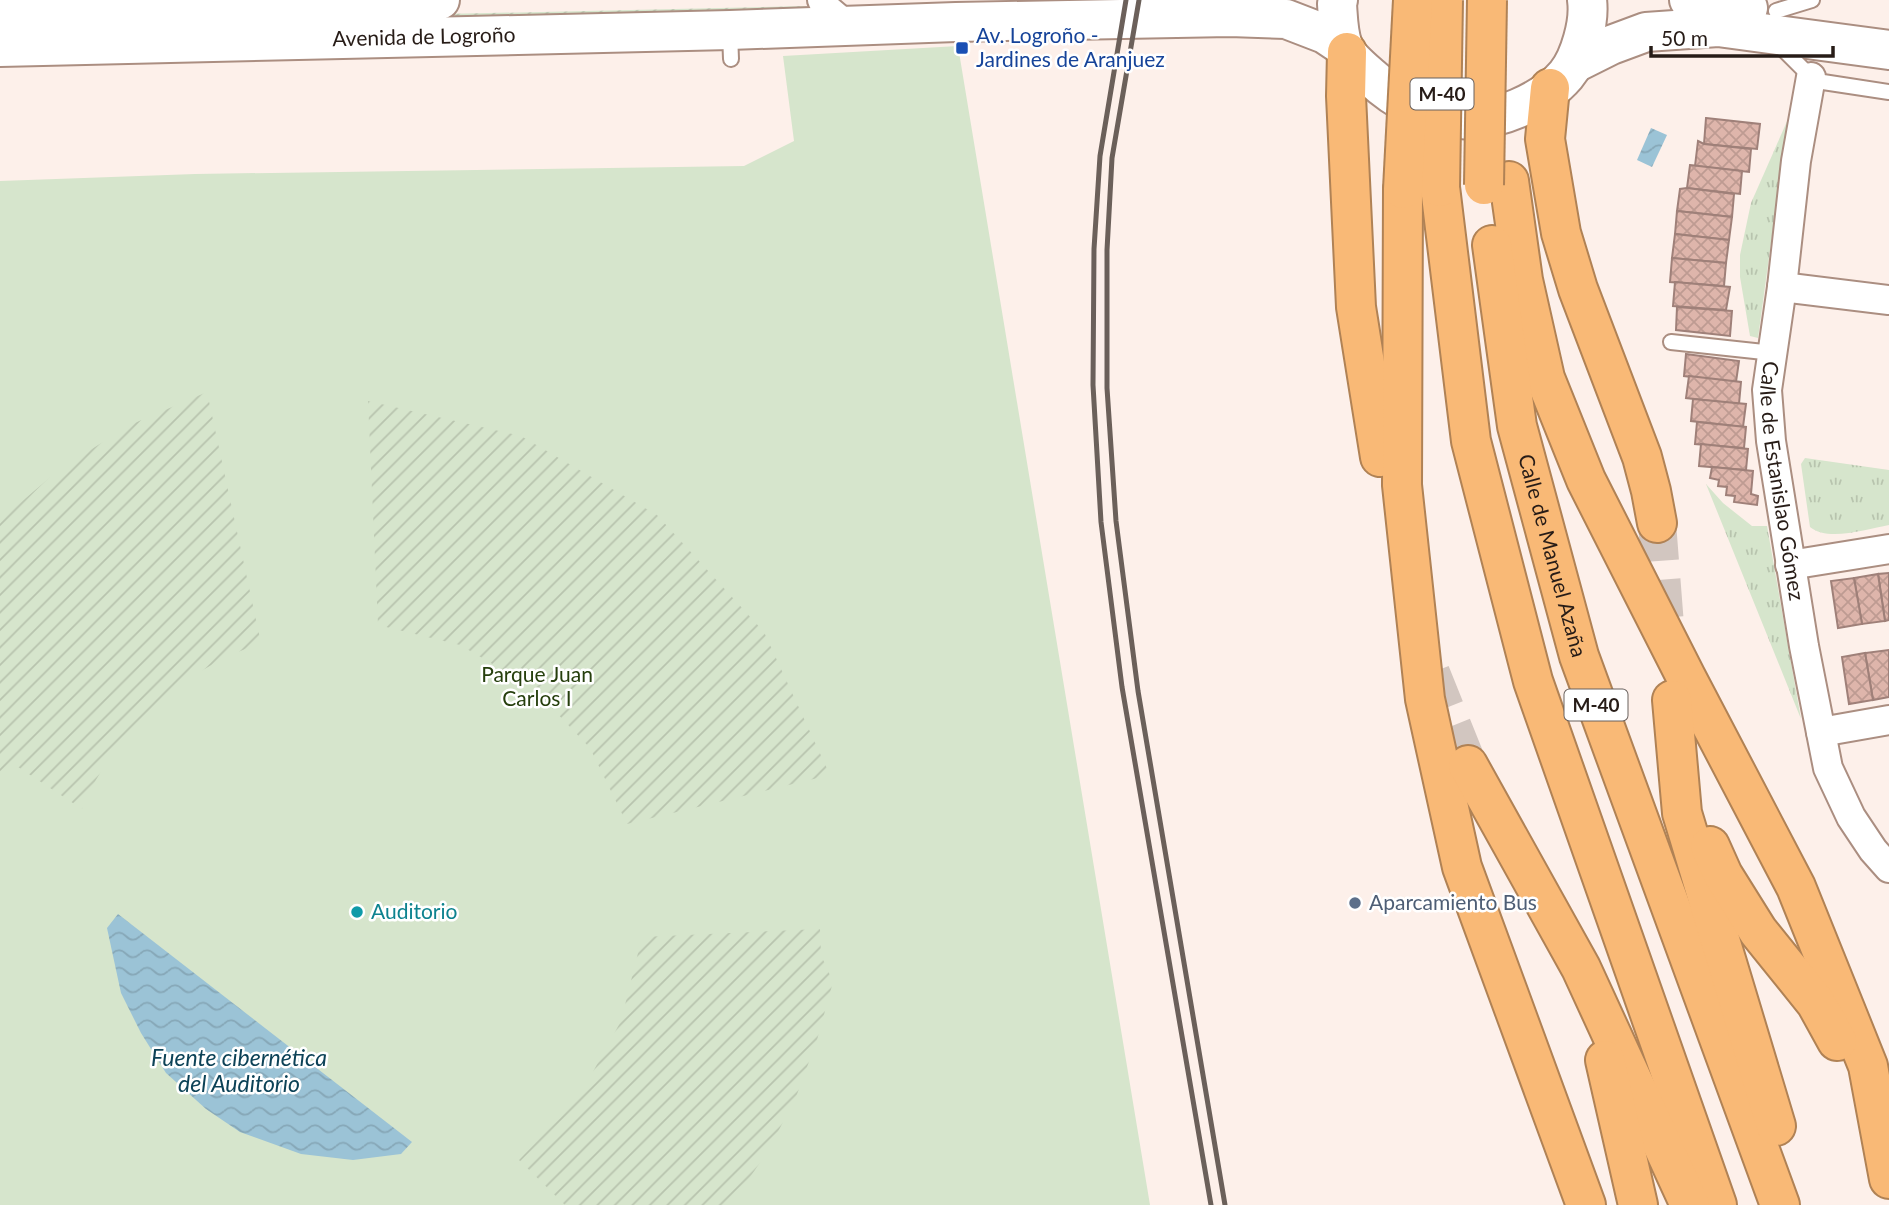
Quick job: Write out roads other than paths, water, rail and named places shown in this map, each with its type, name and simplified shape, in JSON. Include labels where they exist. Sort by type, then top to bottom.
[{"type":"highway","points":[[1413,0],[1422,188],[1402,485],[1424,699],[1462,867],[1586,1205]]},
{"type":"highway","name":"M-40","points":[[1443,0],[1422,188],[1471,442],[1533,681],[1717,1205]]},
{"type":"highway","name":"Calle de Manuel Azaña","points":[[1488,0],[1497,183],[1517,426],[1578,656],[1780,1205]]},
{"type":"highway","points":[[1511,0],[1497,183],[1545,378],[1586,480],[1796,887],[1868,1066],[1888,1170]]},
{"type":"highway","points":[[1345,49],[1356,307],[1380,457]]},
{"type":"highway","points":[[1562,76],[1545,139],[1561,233],[1578,289],[1642,457],[1657,523]]},
{"type":"highway","points":[[1672,700],[1682,813],[1799,1205]]},
{"type":"highway","points":[[1675,748],[1694,810],[1723,875],[1759,931],[1816,1003],[1853,1069],[1888,1170]]},
{"type":"highway","points":[[1468,765],[1581,968],[1690,1205]]},
{"type":"highway","points":[[1581,968],[1578,980],[1601,1045],[1638,1205]]},
{"type":"main road","name":"Avenida de Logroño","points":[[0,10],[440,0]]},
{"type":"main road","points":[[1338,0],[1345,49]]},
{"type":"main road","points":[[1562,76],[1589,14],[1587,0]]},
{"type":"main road","points":[[1689,0],[1722,6],[1772,22],[1889,50]]},
{"type":"main road","name":"Avenida de Logroño","points":[[0,47],[731,44],[835,13],[970,22],[1230,17],[1286,19],[1325,34],[1345,49],[1390,94],[1428,113],[1464,120],[1495,117],[1523,106],[1562,76]]},
{"type":"main road","points":[[1562,76],[1611,44],[1663,29],[1772,22],[1889,25]]},
{"type":"street","name":"Calle de Estanislao Gómez","points":[[1811,77],[1796,161],[1767,390],[1771,440],[1790,565],[1828,768],[1851,817],[1889,868]]},
{"type":"street","points":[[1782,287],[1889,300]]},
{"type":"street","points":[[1790,565],[1889,549]]},
{"type":"street","points":[[1821,732],[1889,720]]},
{"type":"lane","points":[[1812,0],[1772,22],[1811,77],[1836,85],[1889,92]]},
{"type":"lane","points":[[1671,342],[1773,353]]},
{"type":"water","points":[[1651,128],[1667,135],[1652,167],[1637,160]]},
{"type":"water","name":"Fuente cibernética del Auditorio","points":[[118,914],[412,1142],[401,1154],[353,1160],[301,1154],[240,1132],[206,1109],[166,1073],[141,1033],[121,993],[107,928]]},
{"type":"tunnel","points":[[1657,523],[1666,638]]},
{"type":"tunnel","points":[[1431,673],[1468,765]]},
{"type":"railway","points":[[1126,0],[1100,156],[1094,249],[1093,385],[1101,522],[1122,687],[1211,1205]]},
{"type":"railway","points":[[1139,0],[1112,158],[1107,250],[1107,388],[1116,521],[1138,691],[1225,1205]]},
{"type":"place","name":"Av. Logroño - Jardines de Aranjuez","points":[[962,48]]},
{"type":"place","name":"Aparcamiento Bus","points":[[1355,903]]},
{"type":"place","name":"Auditorio","points":[[357,912]]},
{"type":"park label","name":"Parque Juan Carlos I","points":[[537,687]]}]
